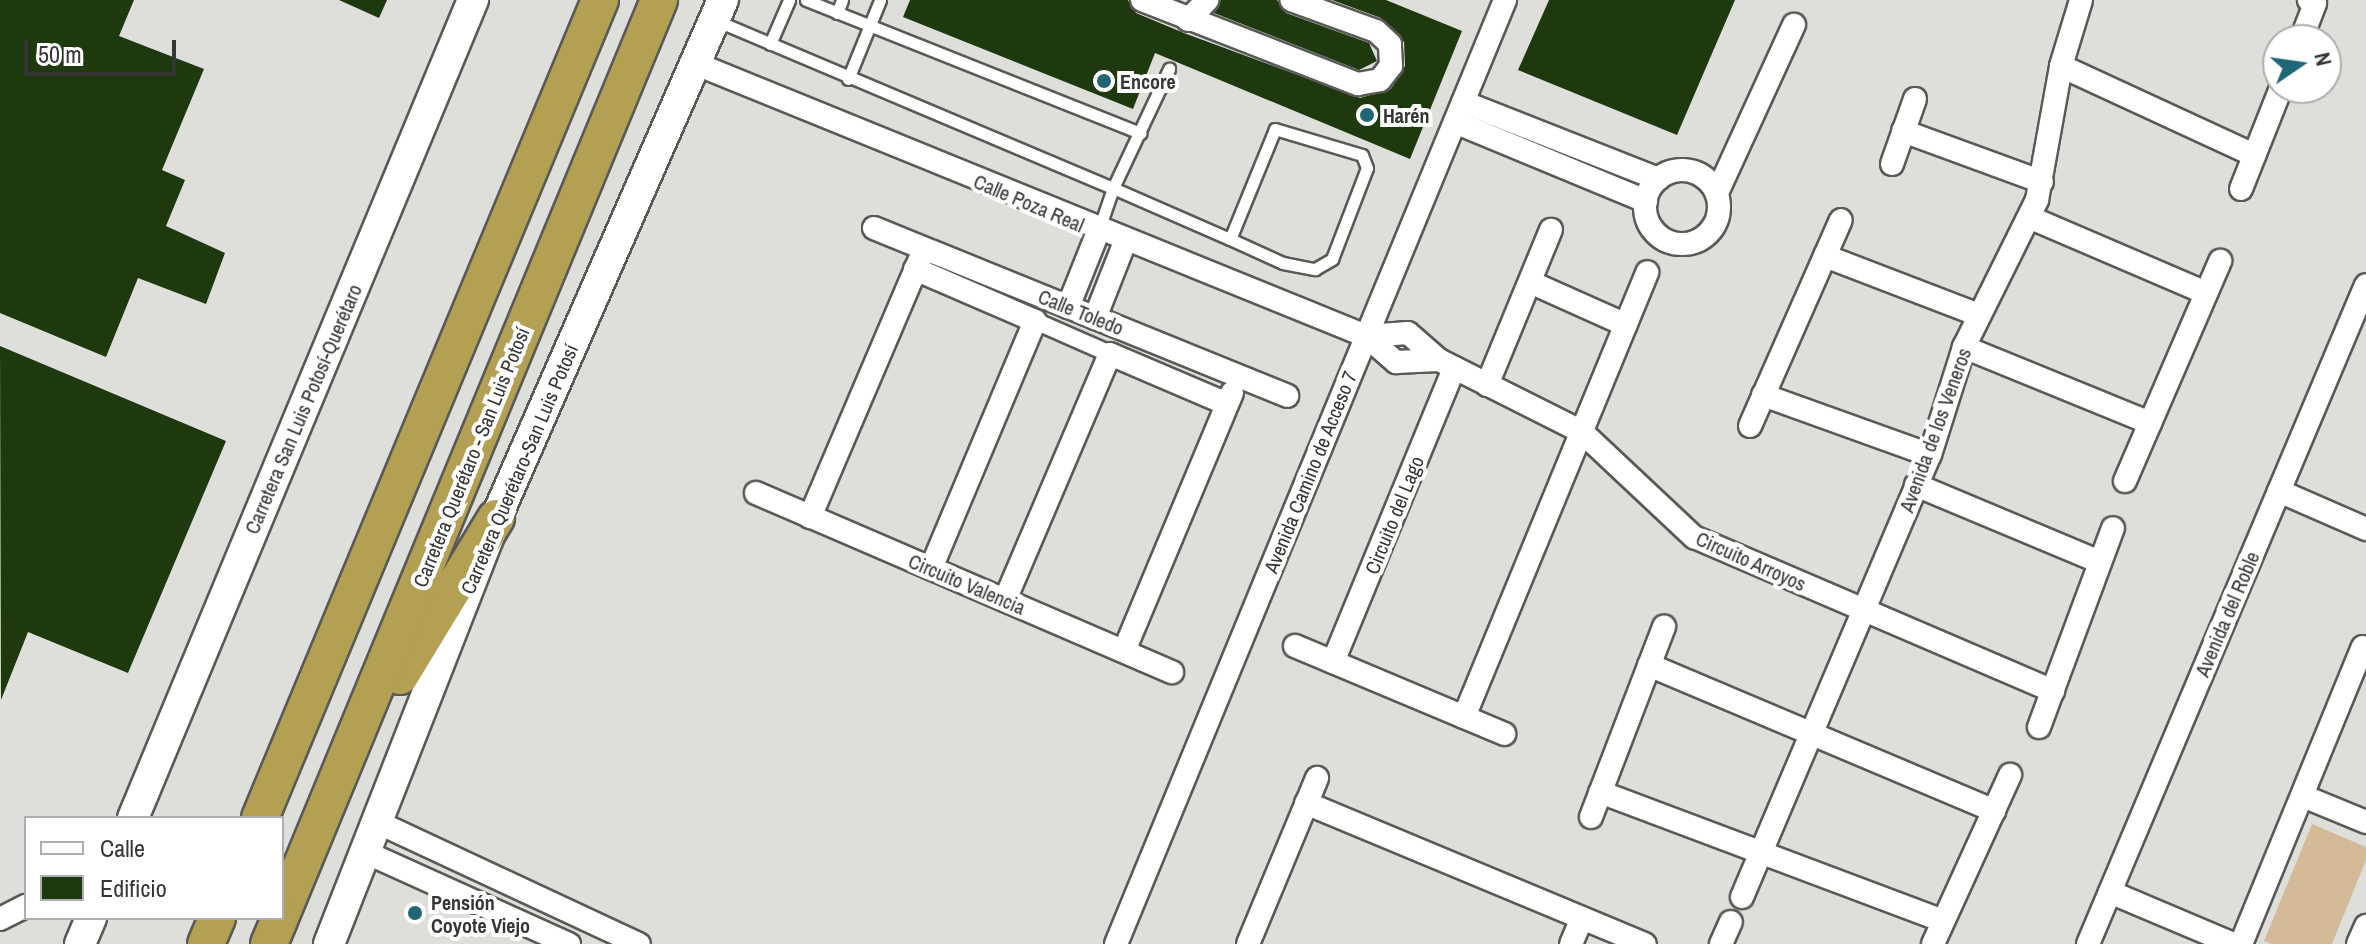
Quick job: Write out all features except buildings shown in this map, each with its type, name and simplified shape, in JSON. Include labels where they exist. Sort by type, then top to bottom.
[{"type":"highway","name":"Carretera Querétaro - San Luis Potosí","points":[[284,909],[659,0]]},
{"type":"highway","points":[[261,816],[595,9]]},
{"type":"highway","points":[[341,773],[496,518]]},
{"type":"highway","points":[[206,944],[216,920]]},
{"type":"highway","name":"Carretera Querétaro - San Luis Potosí","points":[[269,944],[279,920]]},
{"type":"main road","name":"Carretera San Luis Potosí-Querétaro","points":[[134,816],[473,0]]},
{"type":"main road","name":"Carretera Querétaro-San Luis Potosí","points":[[329,944],[496,518],[719,10]]},
{"type":"main road","points":[[80,944],[90,920]]},
{"type":"street","points":[[1142,0],[1358,84],[1380,80],[1391,66],[1390,44],[1376,31],[1291,0]]},
{"type":"street","points":[[1188,20],[1207,0]]},
{"type":"street","name":"Avenida Camino de Acceso 7","points":[[1116,944],[1505,0]]},
{"type":"street","name":"Avenida de los Veneros","points":[[1742,897],[1930,455],[1964,347],[2031,218],[2042,182],[2061,66],[2081,0]]},
{"type":"street","points":[[2307,24],[2315,3],[2309,0]]},
{"type":"street","points":[[1658,179],[1646,201],[1650,225],[1680,245],[1713,229],[1717,193],[1794,25]]},
{"type":"street","name":"Calle Poza Real","points":[[694,63],[1098,232],[1366,336]]},
{"type":"street","points":[[2061,66],[2254,155]]},
{"type":"street","points":[[1892,164],[1915,99]]},
{"type":"street","points":[[2241,189],[2275,104]]},
{"type":"street","points":[[1459,112],[1549,136],[1658,179],[1691,171],[1717,193]]},
{"type":"street","points":[[1459,112],[1541,157],[1646,201]]},
{"type":"street","points":[[1903,131],[2042,182]]},
{"type":"street","points":[[1541,157],[1549,136]]},
{"type":"street","points":[[2031,218],[2206,293]]},
{"type":"street","points":[[1750,426],[1841,220]]},
{"type":"street","name":"Calle Toledo","points":[[874,228],[920,259],[1035,321],[1227,404]]},
{"type":"street","points":[[1487,385],[1551,230]]},
{"type":"street","points":[[1068,307],[1098,232]]},
{"type":"street","points":[[1095,318],[1125,242]]},
{"type":"street","points":[[1825,256],[1979,315]]},
{"type":"street","points":[[810,517],[920,259]]},
{"type":"street","name":"Calle Toledo","points":[[920,259],[1068,307],[1287,396]]},
{"type":"street","points":[[2125,481],[2220,261]]},
{"type":"street","points":[[1464,717],[1647,272]]},
{"type":"street","points":[[1530,282],[1626,325]]},
{"type":"street","name":"Avenida del Roble","points":[[2088,944],[2366,285]]},
{"type":"street","points":[[931,568],[1035,321]]},
{"type":"street","name":"Circuito Arroyos","points":[[1366,336],[1408,333],[1447,364],[1582,432],[1655,508],[1694,537],[2053,691]]},
{"type":"street","name":"Circuito Arroyos","points":[[1366,336],[1396,362],[1447,364]]},
{"type":"street","points":[[1964,347],[2150,423]]},
{"type":"street","points":[[1005,600],[1110,354]]},
{"type":"street","name":"Circuito del Lago","points":[[1333,662],[1447,364]]},
{"type":"street","points":[[1124,651],[1239,377]]},
{"type":"street","points":[[1763,395],[1930,455]]},
{"type":"street","points":[[1916,485],[2100,562]]},
{"type":"street","points":[[2279,491],[2366,529]]},
{"type":"street","name":"Circuito Valencia","points":[[756,493],[1172,672]]},
{"type":"street","points":[[2039,727],[2113,528]]},
{"type":"street","points":[[1591,817],[1664,627]]},
{"type":"street","points":[[1295,646],[1504,734]]},
{"type":"street","points":[[2241,944],[2303,796],[2359,677],[2363,647]]},
{"type":"street","points":[[1649,665],[1994,811]]},
{"type":"street","points":[[1933,944],[2010,775]]},
{"type":"street","points":[[1248,944],[1317,778]]},
{"type":"street","points":[[1600,792],[1943,921]]},
{"type":"street","points":[[2303,796],[2366,822]]},
{"type":"street","points":[[1306,803],[1645,944]]},
{"type":"street","points":[[377,822],[634,943]]},
{"type":"street","points":[[365,852],[569,944]]},
{"type":"street","points":[[480,902],[489,874]]},
{"type":"street","points":[[2110,892],[2233,944]]},
{"type":"street","points":[[0,919],[24,907]]},
{"type":"street","points":[[1571,944],[1582,918]]},
{"type":"street","points":[[1721,944],[1731,922]]},
{"type":"street","points":[[2358,944],[2366,926]]},
{"type":"lane","points":[[770,44],[789,0]]},
{"type":"lane","points":[[806,0],[1140,133]]},
{"type":"lane","points":[[837,13],[842,0]]},
{"type":"lane","points":[[848,79],[880,0]]},
{"type":"lane","points":[[719,10],[770,44],[848,79],[1230,239],[1315,269],[1332,259],[1367,168],[1362,155],[1275,129],[1230,239]]},
{"type":"lane","points":[[1098,232],[1113,188],[1169,69]]},
{"type":"shaded area","points":[[2312,824],[2366,847],[2366,860],[2332,944],[2272,944],[2264,941]]},
{"type":"place","name":"Encore","points":[[1104,81]]},
{"type":"place","name":"Harén","points":[[1367,115]]},
{"type":"place","name":"Pensión Coyote Viejo","points":[[415,913]]}]
